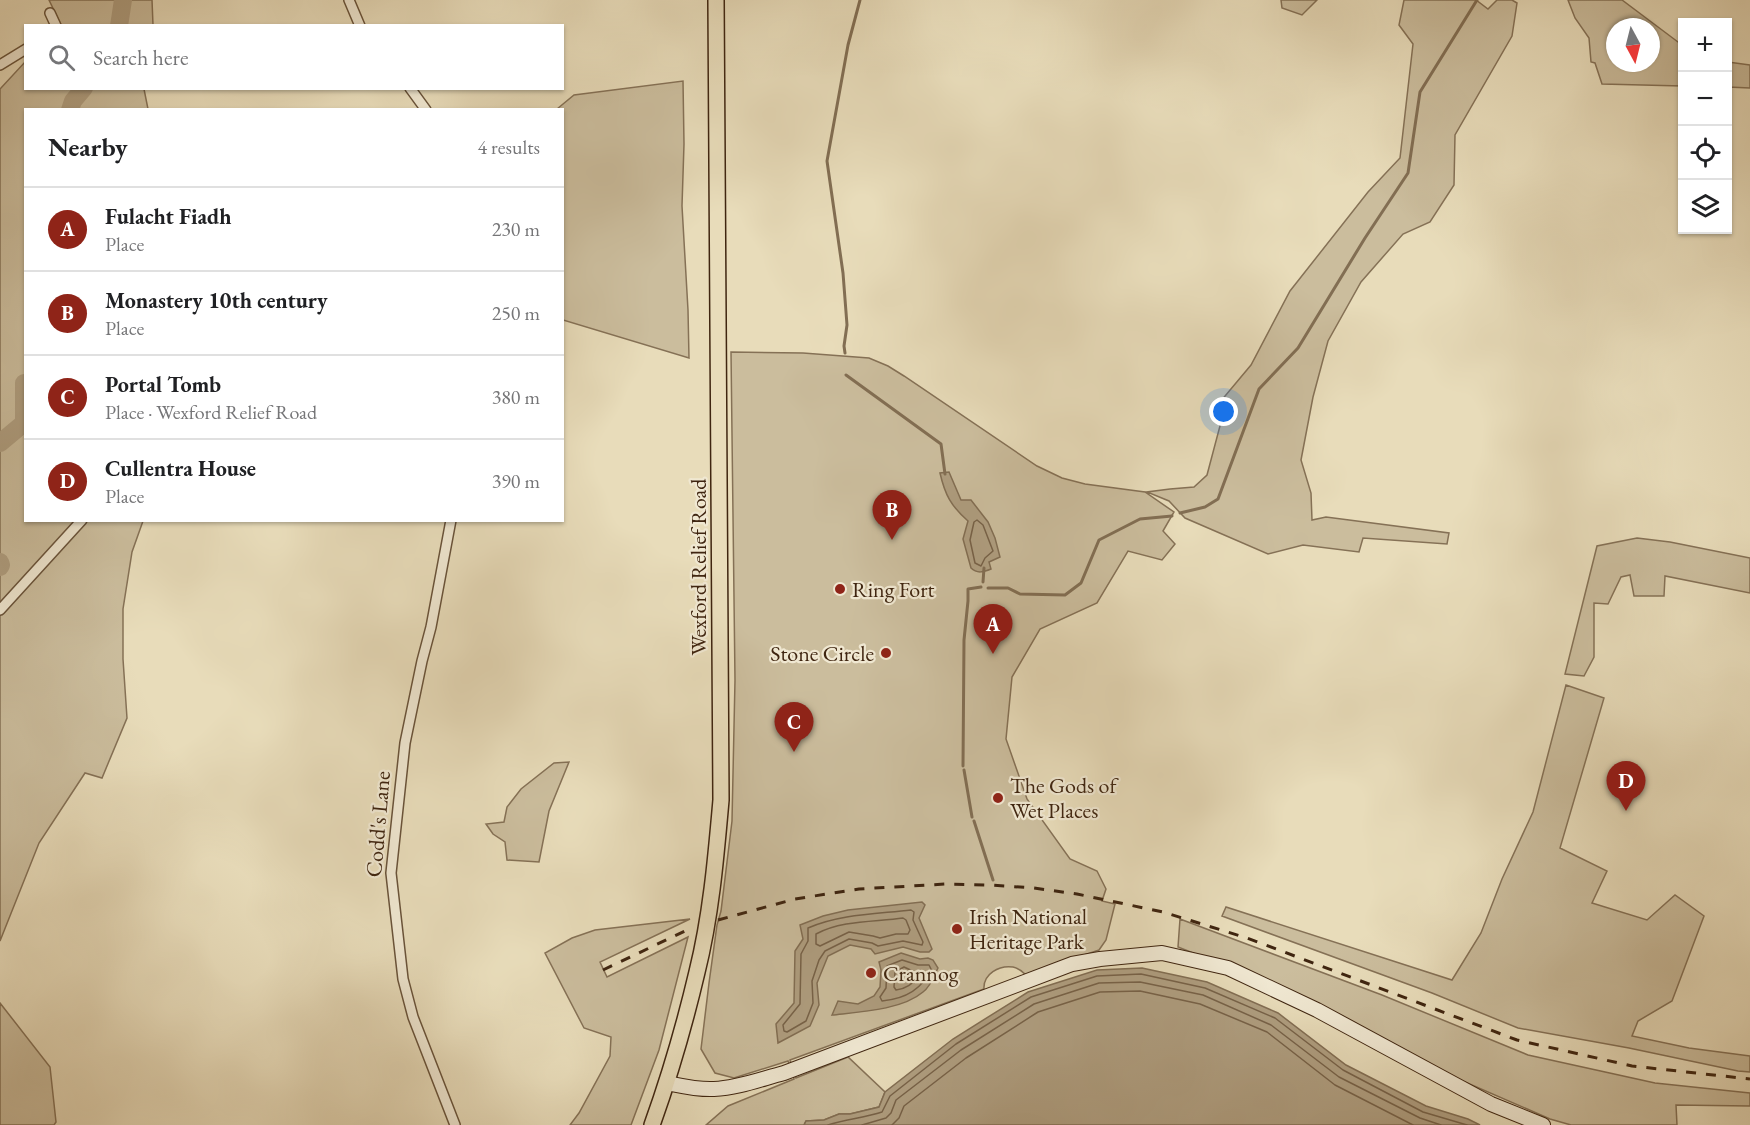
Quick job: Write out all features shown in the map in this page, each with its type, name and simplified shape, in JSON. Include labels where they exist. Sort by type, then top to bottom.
[{"type":"highway","name":"Wexford Relief Road","points":[[652,1125],[667,1083],[698,970],[714,878],[721,800],[716,0]]},
{"type":"main road","points":[[667,1083],[692,1088],[735,1087],[784,1073],[1072,964],[1100,959],[1162,954],[1228,968],[1317,1010],[1491,1104],[1543,1125]]},
{"type":"street","points":[[349,0],[359,24]]},
{"type":"street","points":[[50,14],[55,24]]},
{"type":"street","points":[[0,65],[24,50]]},
{"type":"street","points":[[411,90],[425,108]]},
{"type":"street","points":[[0,610],[80,522]]},
{"type":"street","name":"Codd's Lane","points":[[451,522],[431,627],[405,743],[391,873],[403,979],[413,1017],[455,1125]]},
{"type":"shaded area","points":[[49,0],[152,0],[153,24],[61,24]]},
{"type":"shaded area","points":[[1281,0],[1317,0],[1302,15],[1282,8]]},
{"type":"shaded area","points":[[1404,0],[1476,0],[1488,9],[1497,0],[1512,0],[1517,3],[1512,36],[1455,135],[1454,185],[1430,222],[1403,234],[1361,282],[1328,341],[1313,397],[1301,460],[1311,493],[1312,520],[1326,517],[1449,533],[1447,544],[1363,538],[1359,552],[1303,545],[1268,554],[1185,518],[1169,501],[1147,492],[1194,487],[1207,475],[1221,422],[1234,417],[1235,406],[1220,402],[1251,365],[1290,291],[1368,192],[1400,158],[1413,44],[1399,25]]},
{"type":"shaded area","points":[[1568,0],[1622,0],[1646,18],[1606,18],[1606,72],[1660,72],[1660,28],[1678,42],[1678,86],[1602,84],[1595,63],[1591,62],[1589,38],[1575,18]]},
{"type":"shaded area","points":[[24,63],[24,90],[144,90],[148,108],[24,108],[24,522],[143,522],[132,552],[123,609],[123,659],[127,718],[102,778],[85,773],[39,843],[0,941],[0,89]]},
{"type":"shaded area","points":[[1732,63],[1750,65],[1750,88],[1732,87]]},
{"type":"shaded area","points":[[683,81],[682,206],[689,358],[564,320],[564,108],[558,108],[574,95]]},
{"type":"shaded area","points":[[731,352],[803,353],[869,358],[904,376],[1037,466],[1062,478],[1085,484],[1145,492],[1174,512],[1163,531],[1175,544],[1162,560],[1128,551],[1097,603],[1040,629],[1012,677],[1006,739],[1027,799],[1070,859],[1097,871],[1106,889],[1102,901],[1115,904],[1106,940],[1099,950],[1026,975],[1013,967],[1002,967],[989,975],[984,989],[790,1060],[796,1078],[848,1057],[885,1092],[879,1107],[850,1114],[839,1114],[824,1120],[806,1121],[804,1125],[706,1125],[728,1106],[794,1079],[788,1061],[734,1078],[715,1073],[701,1049],[732,821],[735,680]]},
{"type":"shaded area","points":[[1637,538],[1670,542],[1750,558],[1750,593],[1665,576],[1664,596],[1634,596],[1630,575],[1621,577],[1608,604],[1594,603],[1594,657],[1584,676],[1565,674],[1597,546]]},
{"type":"shaded area","points":[[1566,685],[1604,698],[1560,848],[1607,871],[1592,903],[1647,920],[1675,895],[1704,916],[1672,1001],[1638,1021],[1632,1036],[1689,1048],[1750,1056],[1750,1072],[1518,1028],[1432,993],[1222,916],[1226,907],[1452,980],[1481,933],[1502,879],[1533,812]]},
{"type":"shaded area","points":[[569,762],[549,811],[539,862],[507,860],[505,842],[493,834],[486,824],[504,822],[507,807],[521,789],[554,763]]},
{"type":"shaded area","points":[[690,919],[600,962],[607,977],[688,937],[659,1050],[631,1125],[570,1125],[610,1056],[611,1037],[584,1028],[545,953],[572,938],[595,930]]},
{"type":"shaded area","points":[[1180,919],[1382,995],[1528,1055],[1655,1083],[1750,1093],[1750,1106],[1676,1105],[1677,1125],[1571,1125],[1550,1119],[1442,1072],[1309,999],[1178,947]]},
{"type":"shaded area","points":[[0,1003],[50,1067],[56,1122],[54,1125],[0,1125]]},
{"type":"water","points":[[949,472],[961,500],[971,500],[988,522],[995,538],[1000,557],[989,562],[991,569],[981,572],[971,568],[963,539],[968,521],[950,500],[940,473]]},
{"type":"water","points":[[922,902],[925,905],[919,918],[932,949],[929,952],[903,947],[875,954],[871,949],[850,945],[828,956],[817,983],[819,1005],[810,1026],[778,1043],[776,1024],[794,1003],[795,951],[803,939],[800,925],[848,910]]},
{"type":"water","points":[[901,953],[920,959],[933,960],[938,968],[926,990],[904,1003],[867,1011],[832,1015],[838,1001],[858,1004],[874,996],[880,987],[879,962]]},
{"type":"water","points":[[1142,968],[1207,982],[1278,1013],[1346,1065],[1426,1106],[1480,1125],[804,1125],[806,1121],[824,1120],[839,1114],[850,1114],[879,1107],[885,1092],[953,1039],[1028,992],[1097,970]]},
{"type":"waterway","points":[[119,24],[123,0]]},
{"type":"waterway","points":[[845,353],[847,325],[843,273],[827,161],[848,45],[860,0]]},
{"type":"waterway","points":[[1180,513],[1205,507],[1218,499],[1259,389],[1298,348],[1365,238],[1408,173],[1420,92],[1477,0]]},
{"type":"waterway","points":[[71,108],[73,101],[82,90]]},
{"type":"waterway","points":[[846,375],[941,444],[945,474]]},
{"type":"waterway","points":[[24,383],[24,423]]},
{"type":"waterway","points":[[0,443],[24,423]]},
{"type":"waterway","points":[[988,588],[1008,588],[1020,594],[1065,595],[1081,583],[1099,540],[1140,519],[1172,516]]},
{"type":"waterway","points":[[0,562],[0,567]]},
{"type":"waterway","points":[[983,582],[984,568]]},
{"type":"waterway","points":[[963,766],[964,640],[968,589],[981,587]]},
{"type":"waterway","points":[[964,770],[972,817]]},
{"type":"waterway","points":[[974,821],[993,880]]},
{"type":"railway","points":[[718,920],[795,899],[859,889],[946,884],[1034,888],[1077,894],[1163,912],[1247,938],[1517,1040],[1632,1066],[1750,1079]]},
{"type":"railway","points":[[603,970],[687,930]]},
{"type":"place","name":"Monastery 10th century","points":[[892,540]]},
{"type":"place","name":"Ring Fort","points":[[840,589]]},
{"type":"place","name":"Stone Circle","points":[[886,653]]},
{"type":"place","name":"Fulacht Fiadh","points":[[993,654]]},
{"type":"place","name":"Portal Tomb","points":[[794,752]]},
{"type":"place","name":"The Gods of Wet Places","points":[[998,798]]},
{"type":"place","name":"Cullentra House","points":[[1626,811]]},
{"type":"place","name":"Irish National Heritage Park","points":[[957,929]]},
{"type":"place","name":"Crannog","points":[[871,973]]}]
